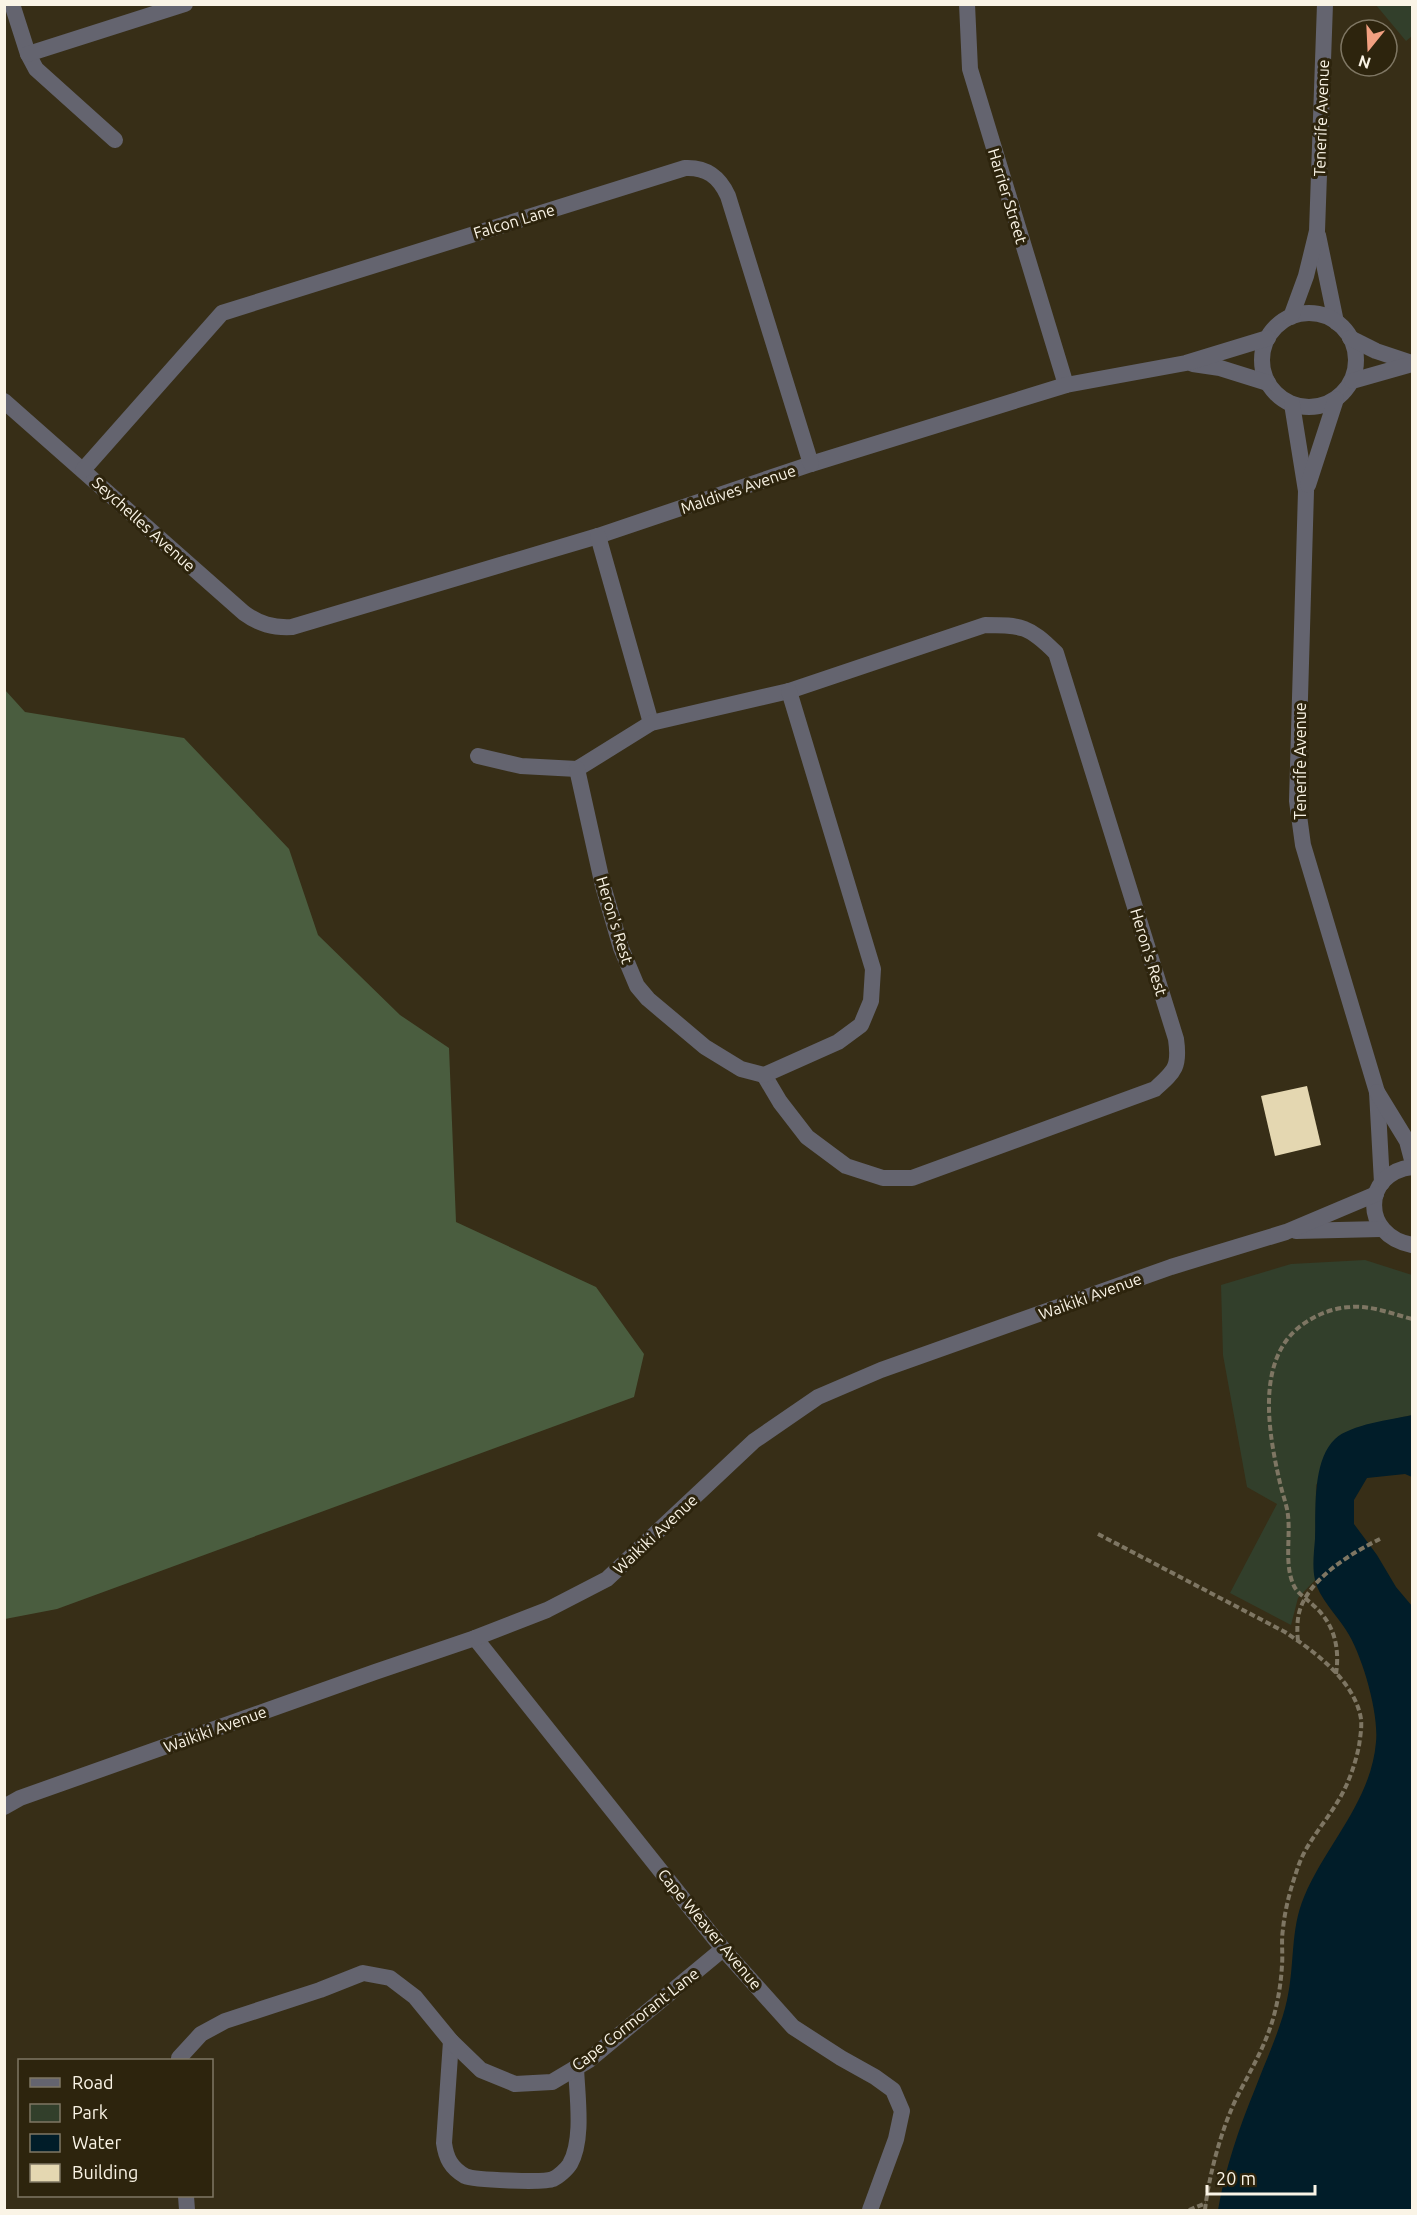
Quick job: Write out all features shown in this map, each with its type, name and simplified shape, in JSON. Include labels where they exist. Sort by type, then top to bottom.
[{"type":"street","points":[[12,4],[28,54],[36,69],[116,140]]},
{"type":"street","points":[[28,54],[185,4]]},
{"type":"street","name":"Harrier Street","points":[[967,4],[970,69],[1066,385]]},
{"type":"street","name":"Tenerife Avenue","points":[[1291,317],[1306,276],[1317,231],[1325,4]]},
{"type":"street","name":"Falcon Lane","points":[[84,470],[222,313],[673,172],[694,168],[713,174],[722,183],[728,196],[811,464]]},
{"type":"street","name":"Tenerife Avenue","points":[[1317,231],[1336,322]]},
{"type":"street","points":[[1350,338],[1356,360],[1352,381],[1336,399],[1322,405],[1307,407],[1292,404],[1278,395],[1268,383],[1263,369],[1263,353],[1268,338],[1277,326],[1291,317],[1306,314],[1322,315],[1336,322],[1350,338],[1376,351],[1413,363]]},
{"type":"street","name":"Maldives Avenue","points":[[292,627],[598,536],[811,464],[1066,385],[1186,363],[1268,338]]},
{"type":"street","name":"Maldives Avenue","points":[[1186,363],[1220,368],[1268,383]]},
{"type":"street","points":[[1352,381],[1413,363]]},
{"type":"street","name":"Tenerife Avenue","points":[[1306,491],[1336,399]]},
{"type":"street","name":"Seychelles Avenue","points":[[4,401],[244,613],[267,626],[292,627]]},
{"type":"street","name":"Tenerife Avenue","points":[[1292,404],[1306,491],[1297,801],[1302,845],[1377,1092],[1407,1141],[1413,1160]]},
{"type":"street","points":[[598,536],[651,723]]},
{"type":"street","name":"Heron's Rest","points":[[985,625],[1017,625],[1037,634],[1056,652],[1172,1027],[1179,1057],[1172,1074],[1155,1089],[912,1178],[883,1178],[846,1166],[807,1137],[780,1102],[764,1075],[741,1070],[705,1047],[648,999],[637,986],[621,948],[603,886],[577,769],[651,723],[789,692],[985,625]]},
{"type":"street","points":[[764,1075],[838,1042],[861,1025],[871,1001],[873,969],[789,692]]},
{"type":"street","points":[[478,756],[521,766],[577,769]]},
{"type":"street","name":"Tenerife Avenue","points":[[1377,1092],[1379,1188],[1374,1206],[1381,1229]]},
{"type":"street","name":"Waikiki Avenue","points":[[4,1807],[31,1794],[475,1638],[547,1610],[607,1579],[754,1440],[818,1397],[881,1371],[1160,1271],[1286,1232],[1379,1188],[1390,1174],[1402,1168],[1413,1167]]},
{"type":"street","points":[[1381,1229],[1401,1244],[1413,1245]]},
{"type":"street","name":"Waikiki Avenue","points":[[1286,1232],[1381,1229]]},
{"type":"street","name":"Cape Weaver Avenue","points":[[475,1638],[723,1949],[793,2027],[893,2090],[902,2111],[896,2139],[870,2211]]},
{"type":"street","name":"Cape Cormorant Lane","points":[[181,2059],[201,2034],[225,2021],[320,1990],[363,1972],[390,1978],[415,1997],[451,2041],[481,2070],[515,2084],[552,2082],[589,2060],[723,1949]]},
{"type":"street","points":[[451,2041],[444,2143],[446,2158],[452,2166],[467,2177],[541,2182],[555,2179],[569,2165],[578,2144],[576,2067]]},
{"type":"path","points":[[1336,1674],[1337,1644],[1332,1630],[1325,1615],[1294,1586],[1291,1575],[1288,1511],[1275,1459],[1272,1428],[1270,1403],[1272,1370],[1281,1346],[1295,1328],[1316,1315],[1352,1306],[1413,1319]]},
{"type":"path","points":[[1098,1534],[1298,1641],[1336,1674],[1349,1689],[1361,1720],[1357,1757],[1349,1780],[1339,1801],[1308,1846],[1295,1874],[1283,1930],[1279,1995],[1266,2041],[1227,2123],[1205,2211]]},
{"type":"path","points":[[1298,1641],[1299,1610],[1305,1598],[1335,1565],[1380,1539]]},
{"type":"path","points":[[1189,2211],[1206,2203]]},
{"type":"green space","points":[[1376,5],[1412,5],[1412,36],[1406,41],[1399,33],[1399,18],[1387,18]]},
{"type":"green space","points":[[5,690],[25,712],[184,738],[289,849],[318,935],[400,1015],[449,1048],[456,1222],[596,1287],[644,1354],[634,1397],[57,1609],[5,1619]]},
{"type":"green space","points":[[1365,1260],[1412,1275],[1412,1415],[1359,1427],[1316,1485],[1315,1580],[1298,1598],[1291,1625],[1230,1593],[1277,1504],[1247,1487],[1223,1355],[1221,1285],[1291,1264]]},
{"type":"water","points":[[1412,1415],[1412,1477],[1405,1474],[1367,1478],[1354,1500],[1354,1524],[1377,1555],[1396,1587],[1412,1606],[1412,2210],[1218,2210],[1224,2179],[1238,2134],[1284,2012],[1297,1922],[1304,1897],[1366,1784],[1376,1742],[1372,1700],[1358,1654],[1346,1630],[1320,1593],[1315,1580],[1316,1500],[1322,1460],[1328,1448],[1342,1434],[1361,1426]]},
{"type":"building","points":[[1307,1086],[1321,1145],[1275,1156],[1261,1096]]}]
